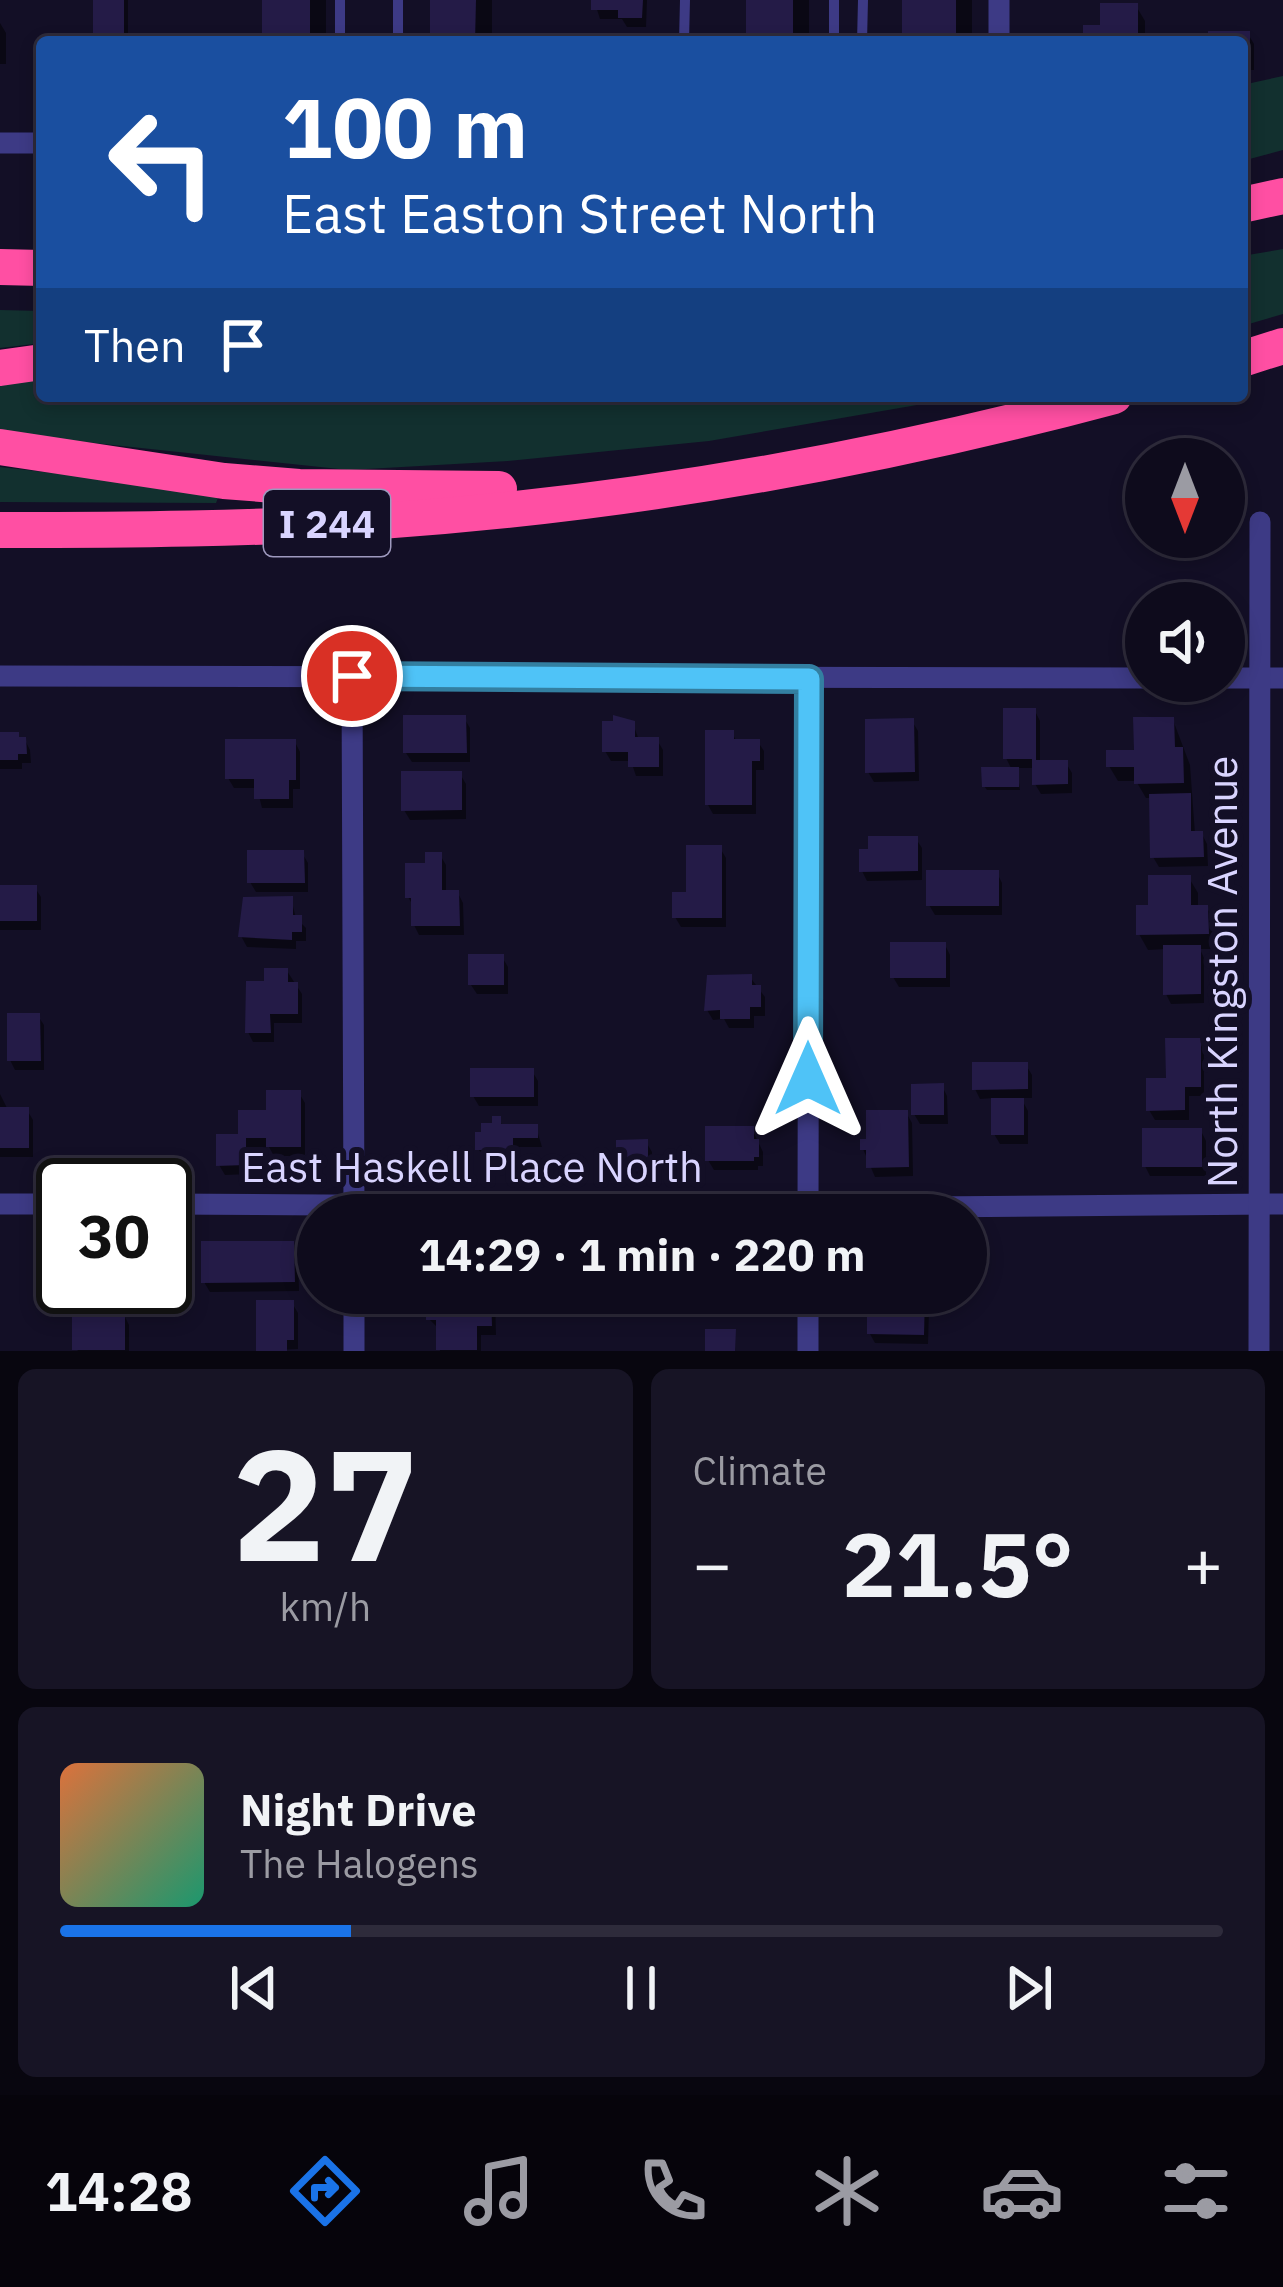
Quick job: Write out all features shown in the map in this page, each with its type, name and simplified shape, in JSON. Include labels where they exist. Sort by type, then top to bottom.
[{"type":"highway","points":[[1248,204],[1283,196]]},
{"type":"highway","points":[[0,267],[36,268]]},
{"type":"highway","points":[[1248,357],[1283,346]]},
{"type":"highway","points":[[0,368],[36,363]]},
{"type":"highway","name":"I 244","points":[[0,530],[245,528],[384,520],[653,491],[887,450],[1089,402]]},
{"type":"highway","points":[[0,448],[224,481],[299,487],[653,491]]},
{"type":"street","points":[[999,0],[999,36]]},
{"type":"street","points":[[0,143],[36,143]]},
{"type":"street","name":"North Kingston Avenue","points":[[1259,1351],[1272,678],[1260,522]]},
{"type":"street","points":[[0,676],[1125,678]]},
{"type":"street","points":[[352,676],[353,1194]]},
{"type":"street","points":[[808,1194],[809,679]]},
{"type":"street","points":[[0,1204],[36,1204]]},
{"type":"street","name":"East Haskell Place North","points":[[987,1208],[1283,1204]]},
{"type":"street","name":"East Haskell Place North","points":[[192,1205],[297,1208]]},
{"type":"street","points":[[354,1314],[354,1351]]},
{"type":"street","points":[[808,1314],[808,1351]]},
{"type":"lane","points":[[340,0],[340,36]]},
{"type":"lane","points":[[398,0],[398,36]]},
{"type":"lane","points":[[684,36],[685,0]]},
{"type":"lane","points":[[833,36],[834,0]]},
{"type":"lane","points":[[862,36],[863,0]]},
{"type":"green space","points":[[1283,76],[1283,150],[1248,159],[1248,84]]},
{"type":"green space","points":[[1283,249],[1283,314],[1248,324],[1248,255]]},
{"type":"green space","points":[[0,310],[36,311],[36,344],[0,348]]},
{"type":"green space","points":[[36,379],[36,402],[934,402],[709,441],[508,461],[349,470],[0,433],[0,383]]},
{"type":"green space","points":[[0,467],[220,492],[216,503],[0,502]]},
{"type":"building","points":[[93,0],[124,0],[124,36],[93,36]]},
{"type":"building","points":[[262,0],[310,0],[310,36],[262,36]]},
{"type":"building","points":[[430,0],[476,0],[475,36],[430,36]]},
{"type":"building","points":[[591,0],[643,0],[642,18],[618,18],[618,10],[591,10]]},
{"type":"building","points":[[746,0],[793,0],[793,36],[746,36]]},
{"type":"building","points":[[902,0],[956,0],[956,36],[902,36]]},
{"type":"building","points":[[1100,3],[1138,3],[1138,36],[1083,36],[1083,25],[1100,25]]},
{"type":"building","points":[[1208,31],[1250,31],[1250,61],[1248,36],[1208,36]]},
{"type":"building","points":[[1003,708],[1036,708],[1036,760],[1068,760],[1068,784],[1032,785],[1032,759],[1003,759]]},
{"type":"building","points":[[403,715],[466,715],[467,753],[403,753]]},
{"type":"building","points":[[613,715],[635,721],[635,737],[659,737],[659,767],[628,767],[628,752],[602,752],[602,721],[613,721]]},
{"type":"building","points":[[1133,717],[1174,717],[1175,747],[1183,747],[1184,783],[1134,784],[1134,767],[1106,767],[1106,750],[1134,750]]},
{"type":"building","points":[[914,718],[915,772],[865,773],[865,719]]},
{"type":"building","points":[[705,730],[734,730],[734,739],[760,739],[760,761],[752,761],[752,805],[705,805]]},
{"type":"building","points":[[0,732],[26,737],[27,754],[18,754],[18,760],[0,760]]},
{"type":"building","points":[[225,739],[296,739],[296,780],[289,780],[289,799],[254,799],[254,779],[225,779]]},
{"type":"building","points":[[981,767],[1019,767],[1019,787],[982,787]]},
{"type":"building","points":[[401,771],[462,771],[462,810],[401,811]]},
{"type":"building","points":[[1191,793],[1191,831],[1203,831],[1204,857],[1150,858],[1149,794]]},
{"type":"building","points":[[868,836],[918,836],[918,871],[859,872],[859,849],[868,849]]},
{"type":"building","points":[[686,845],[722,845],[722,918],[672,918],[672,892],[686,892]]},
{"type":"building","points":[[247,850],[304,850],[305,883],[247,883]]},
{"type":"building","points":[[425,852],[442,852],[442,890],[459,890],[460,926],[411,926],[405,863],[425,863]]},
{"type":"building","points":[[926,870],[999,870],[999,906],[926,906]]},
{"type":"building","points":[[1148,875],[1191,875],[1191,905],[1208,905],[1209,934],[1136,935],[1136,905],[1148,905]]},
{"type":"building","points":[[0,885],[37,885],[37,921],[0,921]]},
{"type":"building","points":[[293,896],[293,915],[302,915],[302,932],[292,932],[292,940],[238,937],[243,897]]},
{"type":"building","points":[[890,942],[946,942],[946,978],[890,978]]},
{"type":"building","points":[[1163,945],[1201,945],[1201,994],[1163,995]]},
{"type":"building","points":[[468,954],[504,954],[504,985],[468,985]]},
{"type":"building","points":[[264,968],[288,968],[288,982],[298,982],[298,1014],[270,1014],[271,1033],[245,1033],[246,981],[264,981]]},
{"type":"building","points":[[752,974],[752,985],[761,985],[761,1007],[750,1007],[750,1019],[720,1019],[720,1010],[704,1011],[707,975]]},
{"type":"building","points":[[7,1013],[40,1013],[41,1061],[7,1061]]},
{"type":"building","points":[[1165,1038],[1201,1038],[1201,1087],[1185,1087],[1185,1110],[1146,1111],[1146,1078],[1166,1078]]},
{"type":"building","points":[[972,1062],[1028,1062],[1028,1089],[972,1090]]},
{"type":"building","points":[[470,1068],[534,1068],[534,1097],[470,1097]]},
{"type":"building","points":[[944,1083],[944,1115],[911,1115],[911,1084]]},
{"type":"building","points":[[266,1090],[301,1090],[301,1147],[266,1147],[266,1138],[246,1138],[246,1165],[216,1166],[216,1134],[238,1134],[238,1110],[266,1110]]},
{"type":"building","points":[[991,1098],[1024,1098],[1024,1135],[991,1135]]},
{"type":"building","points":[[0,1107],[29,1107],[29,1148],[0,1148]]},
{"type":"building","points":[[866,1110],[908,1110],[909,1167],[866,1168],[866,1150],[860,1150],[860,1139],[866,1139]]},
{"type":"building","points":[[492,1116],[501,1116],[501,1124],[538,1124],[538,1138],[513,1138],[513,1157],[484,1157],[484,1150],[475,1150],[475,1132],[481,1132],[481,1123],[492,1123]]},
{"type":"building","points":[[705,1126],[754,1126],[759,1157],[754,1161],[705,1161]]},
{"type":"building","points":[[1142,1128],[1202,1128],[1202,1167],[1142,1167]]},
{"type":"building","points":[[648,1139],[648,1171],[616,1172],[616,1140]]},
{"type":"building","points":[[201,1241],[294,1241],[295,1282],[201,1283]]},
{"type":"building","points":[[256,1300],[294,1300],[294,1340],[287,1340],[287,1351],[256,1351]]},
{"type":"building","points":[[72,1314],[125,1314],[125,1350],[72,1350]]},
{"type":"building","points":[[426,1314],[492,1314],[492,1326],[477,1326],[477,1350],[436,1350],[436,1320],[426,1320]]},
{"type":"building","points":[[867,1314],[925,1314],[924,1335],[867,1334]]},
{"type":"building","points":[[705,1329],[736,1329],[735,1351],[705,1351]]},
{"type":"route","points":[[352,676],[809,679],[808,1079]]}]
